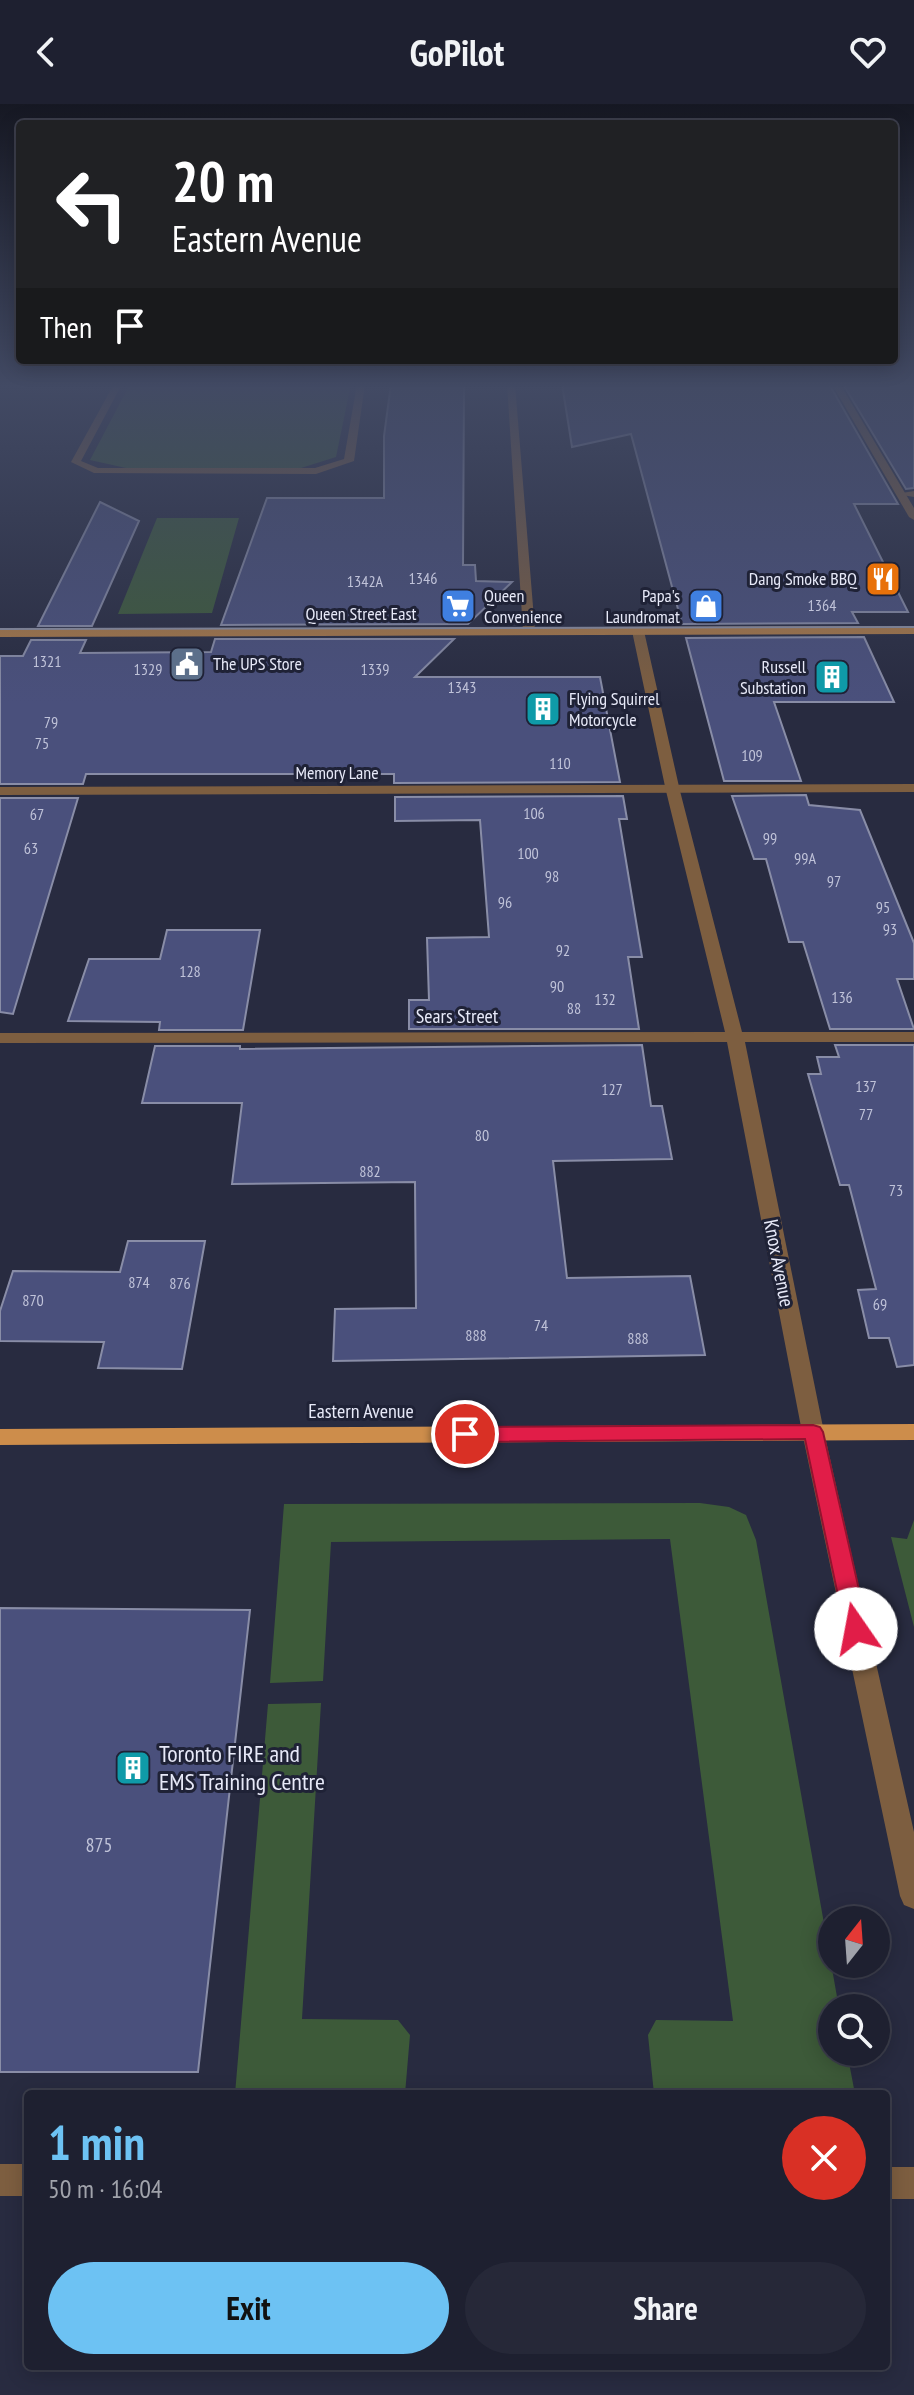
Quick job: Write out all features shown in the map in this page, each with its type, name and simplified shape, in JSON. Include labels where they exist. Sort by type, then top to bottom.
[{"type":"main road","name":"Queen Street East","points":[[0,633],[914,630]]},
{"type":"main road","name":"Eastern Avenue","points":[[0,1437],[914,1432]]},
{"type":"street","points":[[519,491],[529,631]]},
{"type":"street","points":[[899,491],[914,517]]},
{"type":"street","points":[[901,494],[914,494]]},
{"type":"street","name":"Knox Avenue","points":[[638,631],[673,791],[735,1037],[813,1432],[914,1896]]},
{"type":"street","name":"Memory Lane","points":[[0,791],[914,788]]},
{"type":"street","name":"Sears Street","points":[[0,1038],[914,1037]]},
{"type":"street","points":[[0,2180],[24,2180]]},
{"type":"street","points":[[890,2183],[914,2183]]},
{"type":"green space","points":[[157,518],[239,518],[212,613],[118,614]]},
{"type":"green space","points":[[700,1503],[729,1507],[746,1515],[756,1540],[821,1906],[818,1906],[818,1978],[834,1978],[837,1994],[818,1994],[818,2066],[850,2066],[854,2090],[654,2090],[648,2035],[656,2020],[733,2021],[670,1539],[331,1542],[323,1681],[270,1683],[284,1504]]},
{"type":"green space","points":[[914,1520],[914,1627],[891,1537],[907,1539]]},
{"type":"green space","points":[[321,1703],[302,2019],[398,2020],[410,2035],[405,2090],[235,2090],[268,1704]]},
{"type":"building","points":[[384,491],[463,491],[463,565],[475,565],[476,581],[512,582],[468,624],[221,625],[267,498],[384,498]]},
{"type":"building","points":[[646,491],[890,491],[898,504],[854,504],[908,612],[852,612],[858,623],[682,624]]},
{"type":"building","points":[[100,502],[139,521],[92,626],[38,626]]},
{"type":"building","points":[[864,637],[894,702],[774,702],[801,781],[724,781],[686,638]]},
{"type":"building","points":[[215,639],[454,639],[415,677],[600,677],[620,782],[394,783],[394,774],[86,774],[83,784],[0,784],[0,656],[23,656],[31,640],[86,640],[80,653],[211,652]]},
{"type":"building","points":[[806,795],[809,805],[860,810],[914,943],[914,979],[897,979],[914,1029],[830,1029],[803,942],[789,942],[766,859],[754,859],[732,796]]},
{"type":"building","points":[[623,796],[627,819],[619,819],[642,957],[628,957],[639,1029],[409,1029],[409,1000],[429,1000],[427,938],[489,937],[480,820],[395,821],[395,797]]},
{"type":"building","points":[[0,798],[78,798],[13,1014],[0,1012]]},
{"type":"building","points":[[167,930],[260,930],[243,1030],[159,1030],[160,1022],[68,1021],[89,959],[160,959]]},
{"type":"building","points":[[642,1045],[651,1106],[662,1106],[672,1159],[553,1161],[567,1278],[690,1276],[705,1355],[333,1361],[335,1309],[416,1308],[415,1182],[232,1184],[242,1103],[142,1103],[155,1046],[240,1046],[240,1049]]},
{"type":"building","points":[[835,1045],[914,1045],[914,1365],[897,1367],[889,1338],[869,1338],[858,1290],[876,1289],[849,1185],[840,1185],[808,1074],[821,1074],[817,1057],[839,1057]]},
{"type":"building","points":[[128,1241],[205,1241],[182,1369],[98,1368],[104,1342],[0,1341],[0,1311],[13,1271],[120,1272]]},
{"type":"building","name":"Toronto FIRE and EMS Training Centre","points":[[0,1608],[250,1610],[198,2072],[0,2072]]},
{"type":"tram line","points":[[0,629],[914,627]]},
{"type":"place","name":"Dang Smoke BBQ","points":[[883,579]]},
{"type":"place","name":"Queen Convenience","points":[[458,606]]},
{"type":"place","name":"Papa's Laundromat","points":[[706,606]]},
{"type":"place","name":"The UPS Store","points":[[187,664]]},
{"type":"place","name":"Russell Substation","points":[[832,677]]},
{"type":"place","name":"Flying Squirrel Motorcycle","points":[[543,709]]},
{"type":"place","name":"Toronto FIRE and EMS Training Centre","points":[[133,1768]]},
{"type":"route","points":[[465,1434],[813,1432],[856,1629]]}]
